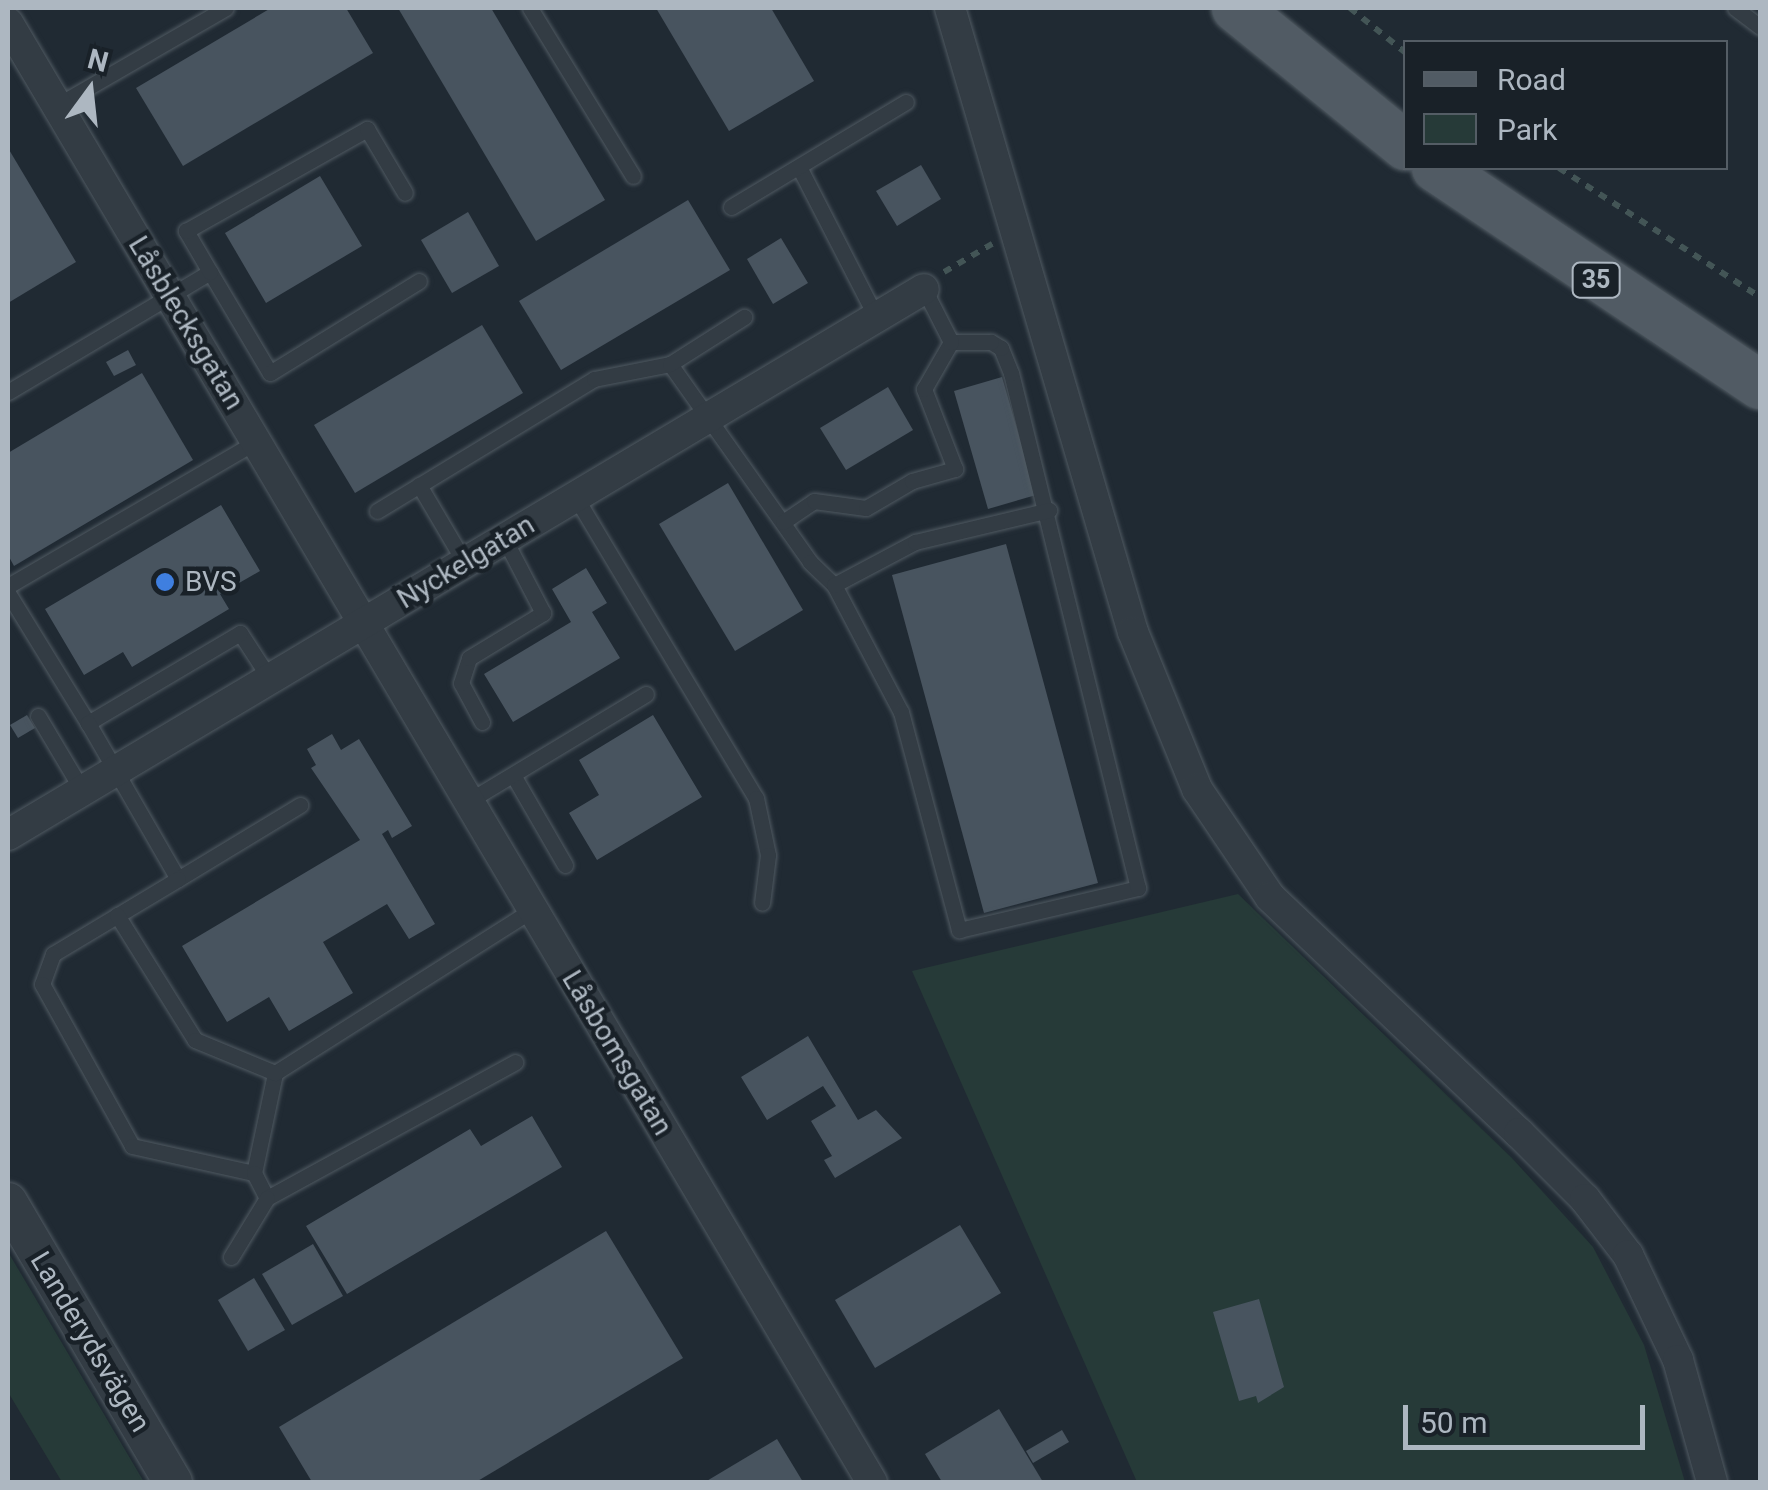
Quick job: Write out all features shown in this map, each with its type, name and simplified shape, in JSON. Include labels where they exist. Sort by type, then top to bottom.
[{"type":"main road","points":[[1236,8],[1403,144]]},
{"type":"main road","points":[[1285,8],[1403,105]]},
{"type":"main road","name":"35","points":[[1439,170],[1760,385]]},
{"type":"main road","name":"35","points":[[1490,170],[1760,348]]},
{"type":"street","points":[[950,8],[1133,632],[1197,790],[1270,897],[1518,1132],[1584,1199],[1628,1255],[1678,1360],[1712,1482]]},
{"type":"street","name":"Låsblecksgatan","points":[[8,23],[363,623]]},
{"type":"street","name":"Nyckelgatan","points":[[8,835],[924,289]]},
{"type":"street","name":"Låsbomsgatan","points":[[363,623],[872,1482]]},
{"type":"street","name":"Landerydsvägen","points":[[8,1202],[173,1482]]},
{"type":"lane","points":[[56,106],[226,8]]},
{"type":"lane","points":[[530,8],[632,176]]},
{"type":"lane","points":[[1735,8],[1760,27]]},
{"type":"lane","points":[[731,208],[906,102]]},
{"type":"lane","points":[[406,194],[367,129],[186,231],[270,373],[419,281]]},
{"type":"lane","points":[[799,167],[876,317]]},
{"type":"lane","points":[[8,392],[210,272]]},
{"type":"lane","points":[[924,289],[951,342]]},
{"type":"lane","points":[[377,510],[594,379],[670,364],[744,317]]},
{"type":"lane","points":[[670,364],[712,415],[783,522],[834,586],[901,712],[960,930],[1138,888],[1049,510],[1001,348],[981,338],[951,342]]},
{"type":"lane","points":[[783,522],[814,501],[866,508],[912,481],[955,469],[924,389],[951,342]]},
{"type":"lane","points":[[178,878],[8,589],[257,441]]},
{"type":"lane","points":[[419,485],[465,562]]},
{"type":"lane","points":[[575,496],[756,798],[768,855],[762,903]]},
{"type":"lane","points":[[834,586],[915,542],[1049,510]]},
{"type":"lane","points":[[482,722],[461,683],[469,658],[543,613],[504,538]]},
{"type":"lane","points":[[88,724],[240,633],[270,679]]},
{"type":"lane","points":[[467,802],[646,694]]},
{"type":"lane","points":[[38,716],[82,790]]},
{"type":"lane","points":[[513,775],[565,866]]},
{"type":"lane","points":[[254,1173],[132,1146],[42,984],[52,954],[300,805]]},
{"type":"lane","points":[[267,1198],[254,1173],[275,1073],[532,910]]},
{"type":"lane","points":[[117,916],[195,1040],[275,1073]]},
{"type":"lane","points":[[231,1257],[267,1198],[515,1062]]},
{"type":"path","points":[[1350,8],[1403,51]]},
{"type":"path","points":[[1563,170],[1760,296]]},
{"type":"path","points":[[924,289],[974,249],[1018,241]]},
{"type":"green space","points":[[1238,894],[1512,1158],[1593,1247],[1644,1345],[1685,1482],[1137,1482],[912,971]]},
{"type":"green space","points":[[8,1252],[144,1482],[62,1482],[8,1392]]},
{"type":"building","points":[[271,8],[346,8],[373,53],[183,166],[136,88]]},
{"type":"building","points":[[398,8],[491,8],[605,200],[536,241]]},
{"type":"building","points":[[656,8],[771,8],[814,81],[729,131]]},
{"type":"building","points":[[8,148],[76,262],[8,303]]},
{"type":"building","points":[[921,165],[941,199],[897,226],[876,191]]},
{"type":"building","points":[[320,176],[362,246],[266,303],[225,233]]},
{"type":"building","points":[[688,200],[730,270],[561,370],[519,301]]},
{"type":"building","points":[[468,212],[499,266],[452,293],[421,240]]},
{"type":"building","points":[[781,238],[808,283],[773,304],[747,259]]},
{"type":"building","points":[[482,325],[523,393],[355,493],[314,425]]},
{"type":"building","points":[[128,350],[136,365],[114,376],[106,362]]},
{"type":"building","points":[[142,373],[193,460],[14,566],[8,555],[8,453]]},
{"type":"building","points":[[1002,377],[1036,495],[988,509],[954,391]]},
{"type":"building","points":[[888,387],[913,430],[846,470],[820,428]]},
{"type":"building","points":[[728,483],[803,610],[735,651],[659,524]]},
{"type":"building","name":"BVS","points":[[221,505],[260,571],[220,594],[229,609],[132,667],[123,652],[84,675],[45,609]]},
{"type":"building","points":[[1006,544],[1098,883],[984,913],[892,575]]},
{"type":"building","points":[[586,568],[607,603],[592,612],[620,658],[513,722],[484,674],[571,622],[552,589]]},
{"type":"building","points":[[27,715],[35,728],[18,738],[10,725]]},
{"type":"building","points":[[653,715],[702,797],[597,860],[569,813],[599,795],[579,760]]},
{"type":"building","points":[[332,734],[341,750],[359,739],[412,826],[392,838],[388,830],[382,834],[435,924],[409,939],[387,904],[323,942],[353,993],[289,1031],[269,997],[227,1022],[182,946],[360,840],[311,768],[316,765],[307,749]]},
{"type":"building","points":[[808,1036],[858,1120],[876,1110],[902,1138],[835,1178],[824,1160],[832,1156],[811,1121],[836,1106],[823,1086],[767,1120],[741,1077]]},
{"type":"building","points":[[532,1116],[562,1167],[347,1294],[306,1226],[470,1129],[481,1146]]},
{"type":"building","points":[[960,1225],[1001,1293],[875,1368],[835,1300]]},
{"type":"building","points":[[606,1231],[683,1358],[476,1482],[312,1482],[279,1427]]},
{"type":"building","points":[[313,1244],[343,1296],[292,1325],[262,1274]]},
{"type":"building","points":[[254,1278],[285,1330],[248,1351],[218,1300]]},
{"type":"building","points":[[1259,1299],[1284,1387],[1258,1403],[1256,1396],[1239,1401],[1213,1312]]},
{"type":"building","points":[[999,1409],[1043,1482],[942,1482],[925,1454]]},
{"type":"building","points":[[1062,1430],[1069,1442],[1033,1463],[1026,1451]]},
{"type":"building","points":[[777,1439],[803,1482],[705,1482]]},
{"type":"place","name":"BVS","points":[[165,582]]}]
